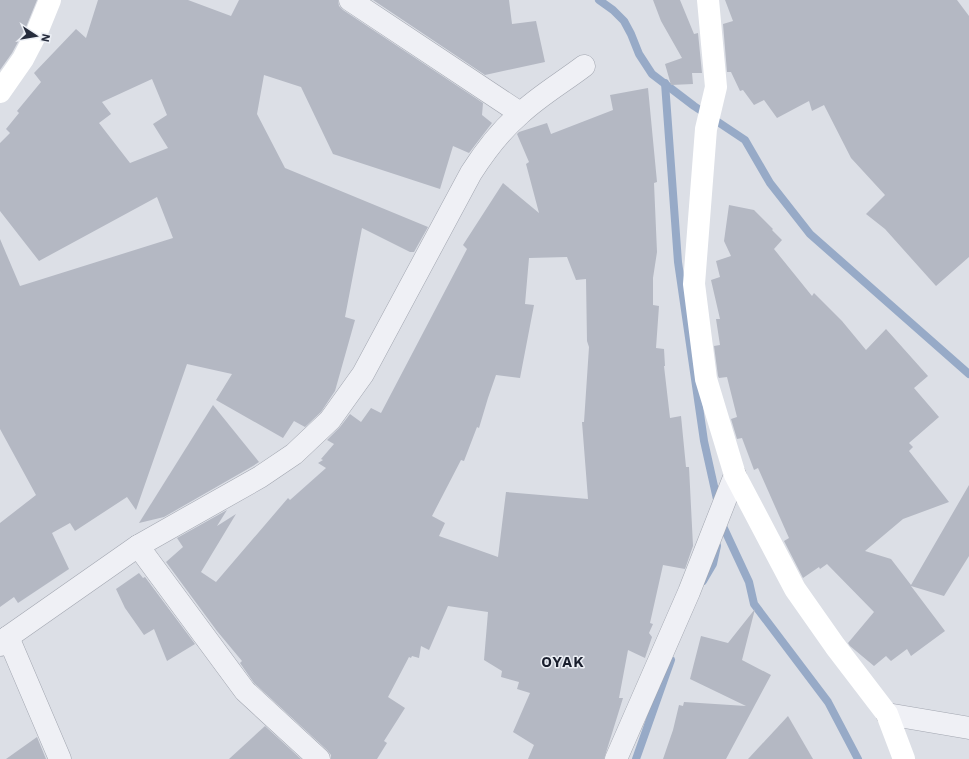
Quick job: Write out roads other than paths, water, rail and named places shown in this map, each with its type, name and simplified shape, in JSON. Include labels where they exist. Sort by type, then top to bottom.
[{"type":"main road","points":[[0,92],[23,59],[37,32],[50,0]]},
{"type":"main road","points":[[708,0],[716,87],[706,129],[694,284],[706,379],[736,475],[795,589],[835,646],[887,714],[904,759]]},
{"type":"street","points":[[350,0],[520,113]]},
{"type":"street","points":[[60,759],[4,641],[138,546],[266,473],[294,454],[330,420],[363,374],[471,173],[485,150],[520,113],[584,66]]},
{"type":"street","points":[[616,759],[689,592],[736,475]]},
{"type":"street","points":[[138,546],[245,691],[319,759]]},
{"type":"street","points":[[887,714],[969,728]]},
{"type":"waterway","points":[[599,0],[613,10],[624,21],[639,54],[652,74],[694,106],[745,140],[770,183],[810,234],[969,374]]},
{"type":"waterway","points":[[665,83],[678,262],[704,441],[718,504]]},
{"type":"waterway","points":[[721,522],[749,582],[754,604],[828,702],[858,759]]},
{"type":"waterway","points":[[703,581],[713,564],[717,546]]},
{"type":"waterway","points":[[636,759],[671,660]]},
{"type":"district","name":"OYAK","points":[[563,662]]}]
